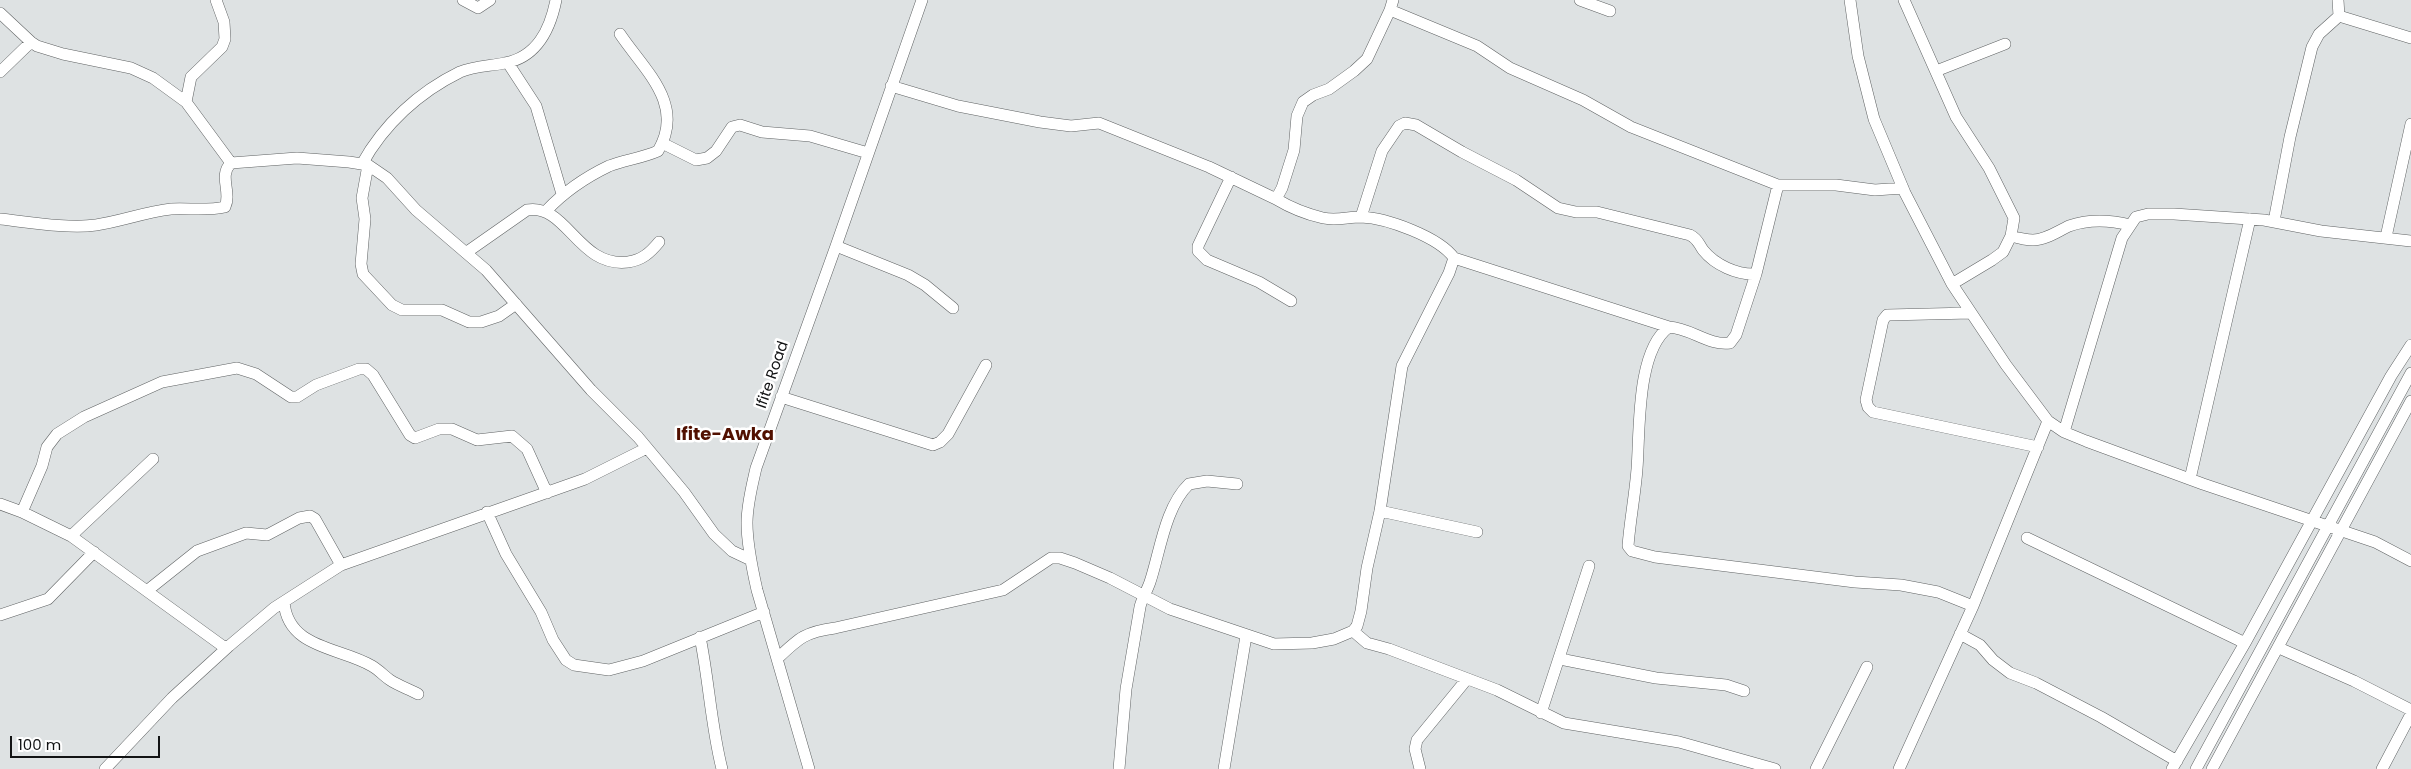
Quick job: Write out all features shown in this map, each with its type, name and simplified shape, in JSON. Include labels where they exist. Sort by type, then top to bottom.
[{"type":"street","points":[[186,102],[191,77],[222,47],[225,40],[224,22],[216,0]]},
{"type":"street","points":[[463,0],[478,8],[490,0]]},
{"type":"street","points":[[516,304],[499,316],[481,322],[469,322],[442,310],[402,310],[392,305],[363,274],[361,264],[365,219],[362,198],[365,164],[372,145],[395,116],[423,96],[462,72],[508,63],[532,52],[539,45],[556,0]]},
{"type":"street","name":"Ifite Road","points":[[809,769],[751,560],[747,524],[749,500],[756,468],[922,0]]},
{"type":"street","points":[[1580,0],[1610,11]]},
{"type":"street","points":[[1850,0],[1858,56],[1874,119],[1903,188],[1952,284],[2006,365],[2048,421],[2064,432],[2190,479],[2375,542],[2411,561]]},
{"type":"street","points":[[1904,0],[1956,117],[2005,198],[2014,218],[2011,236],[2003,252],[1952,284]]},
{"type":"street","points":[[2338,0],[2339,16]]},
{"type":"street","points":[[1276,199],[1282,188],[1294,150],[1297,116],[1303,102],[1313,95],[1329,89],[1367,58],[1392,5],[1477,46],[1510,68],[1545,85],[1583,100],[1631,127],[1778,185],[1836,185],[1875,190],[1903,188]]},
{"type":"street","points":[[0,13],[30,42],[64,54],[131,68],[153,78],[186,102],[231,163]]},
{"type":"street","points":[[2339,16],[2411,38]]},
{"type":"street","points":[[2274,221],[2290,137],[2312,47],[2319,34],[2339,16]]},
{"type":"street","points":[[546,211],[562,194],[609,167],[658,151],[662,143],[668,128],[665,104],[657,84],[620,34]]},
{"type":"street","points":[[0,72],[30,42]]},
{"type":"street","points":[[1936,71],[2005,44]]},
{"type":"street","points":[[508,63],[536,106],[562,194]]},
{"type":"street","points":[[891,86],[958,106],[1040,122],[1071,126],[1099,123],[1149,141],[1231,177],[1294,210],[1324,218],[1341,220],[1361,217],[1424,235],[1448,250],[1454,258],[1668,327],[1682,328],[1720,344],[1730,343],[1736,335],[1756,274],[1778,185]]},
{"type":"street","points":[[1361,217],[1382,151],[1399,126],[1405,123],[1416,125],[1516,180],[1558,208],[1576,212],[1597,212],[1690,235],[1697,239],[1702,250],[1716,262],[1746,274],[1756,274]]},
{"type":"street","points":[[2386,237],[2411,124]]},
{"type":"street","points":[[662,143],[696,160],[707,158],[716,151],[732,127],[740,125],[762,132],[810,136],[868,154]]},
{"type":"street","points":[[0,219],[79,226],[96,225],[141,213],[225,207],[228,202],[224,176],[226,167],[231,163],[298,158],[365,164],[387,178],[416,210],[467,252],[516,304],[591,390],[647,448],[684,492],[714,534],[732,551],[751,560]]},
{"type":"street","points":[[1231,177],[1198,246],[1198,251],[1207,260],[1259,282],[1291,301]]},
{"type":"street","points":[[467,252],[527,210],[536,208],[546,211],[571,232],[592,254],[602,260],[619,263],[638,260],[652,252],[659,242]]},
{"type":"street","points":[[2064,432],[2122,238],[2136,218],[2148,214],[2274,221],[2321,231],[2411,241]]},
{"type":"street","points":[[2190,479],[2250,219]]},
{"type":"street","points":[[2011,236],[2033,240],[2044,238],[2071,226],[2090,221],[2116,221],[2130,225]]},
{"type":"street","points":[[836,246],[908,275],[926,285],[953,308]]},
{"type":"street","points":[[778,658],[804,635],[815,631],[1003,590],[1051,558],[1060,558],[1075,563],[1143,594],[1170,609],[1274,644],[1297,644],[1334,639],[1353,631],[1361,611],[1367,568],[1380,511],[1402,366],[1449,273],[1454,258]]},
{"type":"street","points":[[1971,313],[1887,315],[1883,320],[1866,400],[1868,407],[1873,412],[1932,426],[2038,447]]},
{"type":"street","points":[[1668,327],[1654,344],[1646,368],[1628,546],[1632,551],[1654,557],[1855,582],[1901,585],[1938,592],[1973,606]]},
{"type":"street","points":[[1960,634],[1980,645],[1993,660],[2010,673],[2036,683],[2101,717],[2174,765],[2245,643],[2392,376],[2411,345]]},
{"type":"street","points":[[781,397],[933,445],[940,442],[948,434],[986,364]]},
{"type":"street","points":[[22,512],[42,466],[47,447],[57,434],[84,418],[162,382],[237,368],[256,374],[291,397],[359,368],[366,369],[373,375],[410,435],[414,438],[439,429],[452,429],[477,440],[500,435],[512,436],[527,449],[547,493]]},
{"type":"street","points":[[2196,769],[2411,373]]},
{"type":"street","points":[[2212,769],[2411,401]]},
{"type":"street","points":[[1899,769],[1973,606],[2048,421]]},
{"type":"street","points":[[105,769],[172,698],[229,646],[284,602],[341,566],[487,512],[585,479],[647,448]]},
{"type":"street","points":[[71,536],[153,459]]},
{"type":"street","points":[[1119,769],[1126,689],[1143,594],[1150,584],[1156,555],[1180,492],[1189,484],[1207,481],[1237,484]]},
{"type":"street","points":[[0,504],[22,512],[71,536],[148,590],[214,642],[224,647],[229,646]]},
{"type":"street","points":[[1380,511],[1477,532]]},
{"type":"street","points":[[487,512],[506,554],[537,605],[553,640],[566,660],[574,665],[608,670],[643,661],[764,612]]},
{"type":"street","points":[[148,590],[197,551],[246,533],[267,535],[299,518],[310,516],[319,526],[341,566]]},
{"type":"street","points":[[2027,538],[2245,643]]},
{"type":"street","points":[[0,615],[48,599],[94,552]]},
{"type":"street","points":[[1541,713],[1589,566]]},
{"type":"street","points":[[284,602],[285,616],[299,634],[309,641],[373,666],[392,681],[418,694]]},
{"type":"street","points":[[1353,631],[1367,643],[1389,649],[1513,697],[1541,713],[1564,723],[1655,737],[1751,765],[1775,769]]},
{"type":"street","points":[[1224,769],[1246,636]]},
{"type":"street","points":[[700,637],[716,743],[722,769]]},
{"type":"street","points":[[2279,648],[2354,681],[2411,710]]},
{"type":"street","points":[[1560,659],[1656,678],[1726,685],[1744,691]]},
{"type":"street","points":[[1816,769],[1867,667]]},
{"type":"street","points":[[1420,769],[1415,749],[1417,740],[1467,679]]},
{"type":"street","points":[[2382,769],[2411,714]]},
{"type":"district","name":"Ifite-Awka","points":[[725,435]]}]
